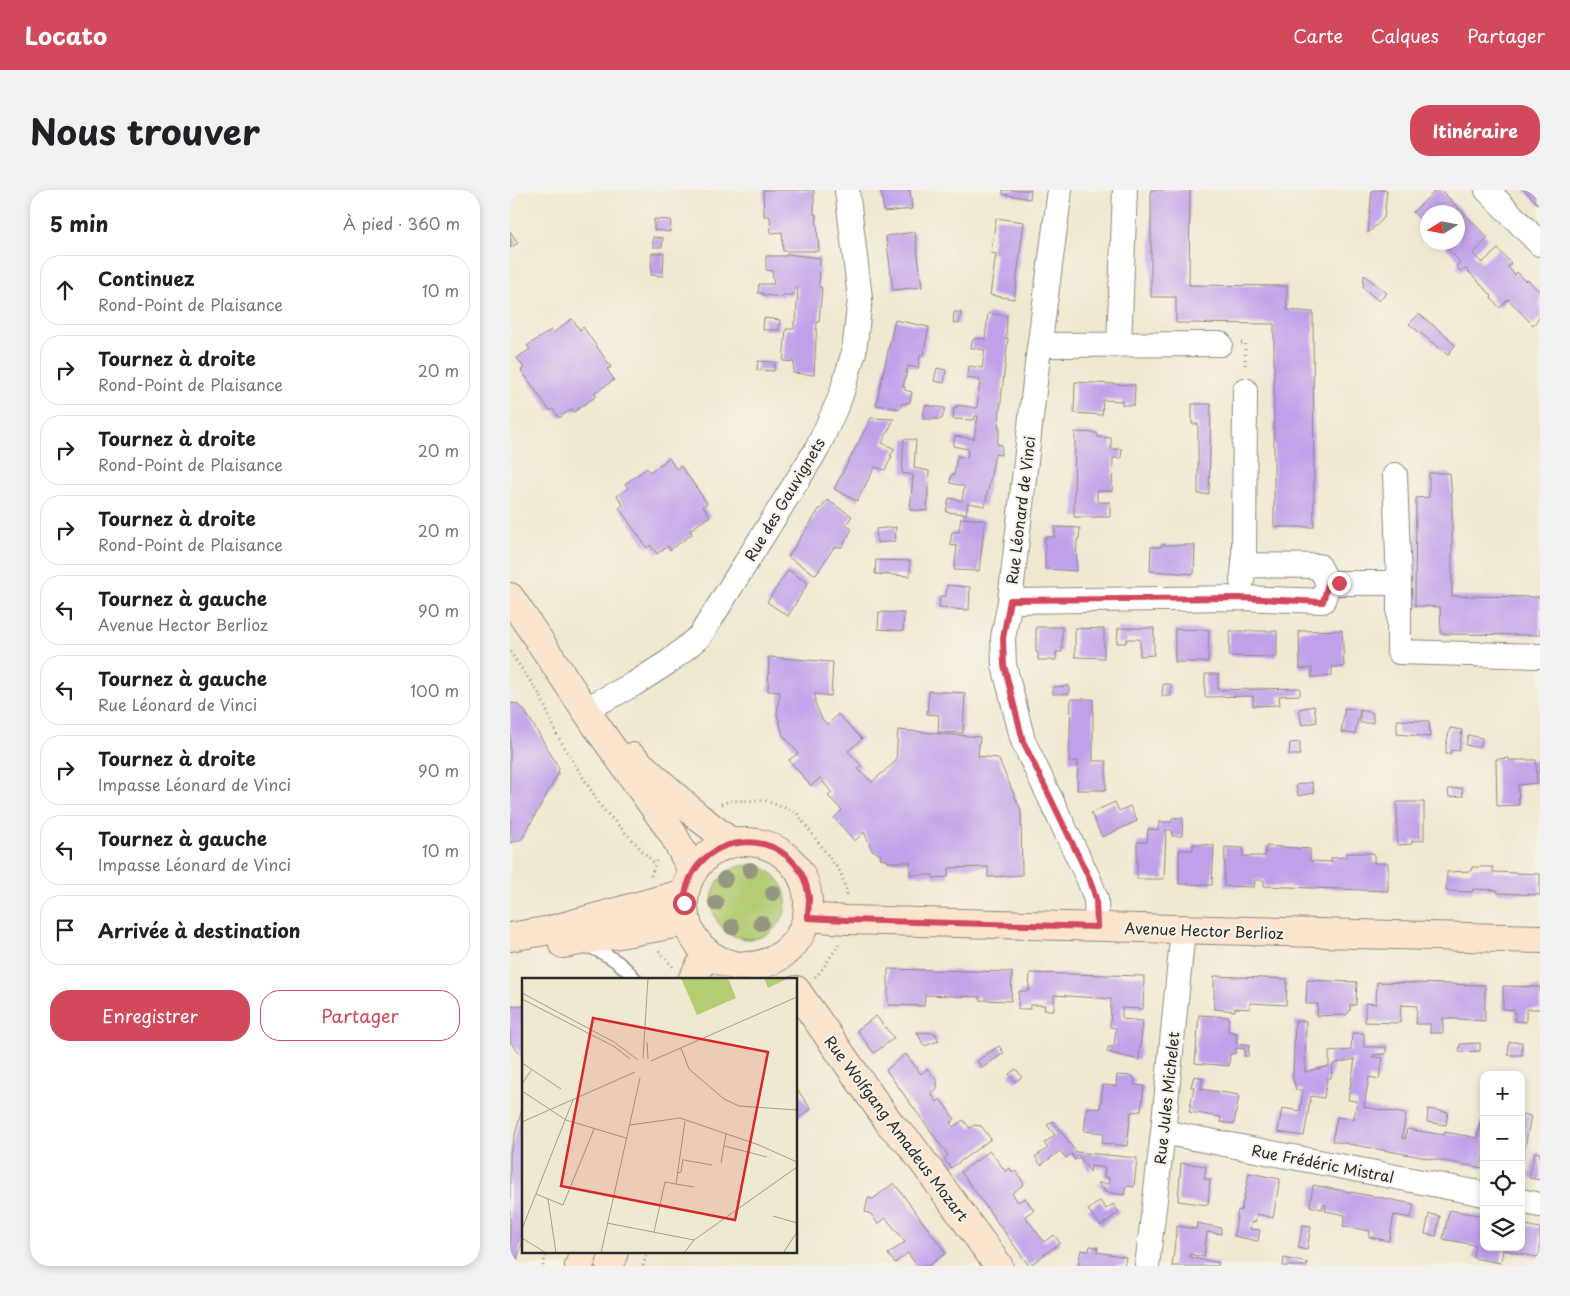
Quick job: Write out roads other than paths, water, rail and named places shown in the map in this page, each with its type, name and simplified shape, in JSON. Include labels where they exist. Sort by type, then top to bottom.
[{"type":"street","name":"Rue des Gauvignets","points":[[590,716],[670,660],[700,636],[817,449],[840,398],[854,352],[860,298],[847,190]]},
{"type":"street","name":"Rue Léonard de Vinci","points":[[1060,190],[1010,600],[1003,638],[1004,665],[1023,741],[1090,880],[1096,899],[1097,927]]},
{"type":"street","points":[[1119,345],[1125,190]]},
{"type":"street","points":[[1487,190],[1540,244]]},
{"type":"street","points":[[1040,344],[1220,344]]},
{"type":"street","points":[[1240,598],[1244,565],[1245,390]]},
{"type":"street","points":[[1395,474],[1399,583],[1399,652],[1540,656]]},
{"type":"street","points":[[1010,600],[1240,598],[1323,602],[1328,583],[1319,566],[1244,565]]},
{"type":"street","points":[[1328,583],[1399,583]]},
{"type":"street","points":[[510,597],[590,716],[673,834],[689,882]]},
{"type":"street","points":[[590,716],[697,816],[732,843]]},
{"type":"street","points":[[695,978],[717,965],[744,967],[763,965],[786,968],[793,946],[802,933],[808,918],[809,900],[805,882],[796,866],[783,854],[768,845],[750,842],[732,843],[717,849],[704,859],[689,882],[685,913],[687,922],[692,934],[717,965]]},
{"type":"street","points":[[510,936],[551,930],[689,882]]},
{"type":"street","name":"Avenue Hector Berlioz","points":[[808,918],[1540,940]]},
{"type":"street","points":[[510,955],[577,940],[687,922]]},
{"type":"street","name":"Rue Jules Michelet","points":[[1147,1266],[1163,1132],[1183,930]]},
{"type":"street","name":"Rue Wolfgang Amadeus Mozart","points":[[798,994],[892,1125],[910,1144],[999,1266]]},
{"type":"street","name":"Rue Frédéric Mistral","points":[[1163,1132],[1480,1193]]},
{"type":"street","points":[[1525,1202],[1540,1205]]},
{"type":"street","points":[[579,1266],[583,1254]]},
{"type":"lane","points":[[551,930],[577,940],[609,956],[623,965],[634,978]]}]
